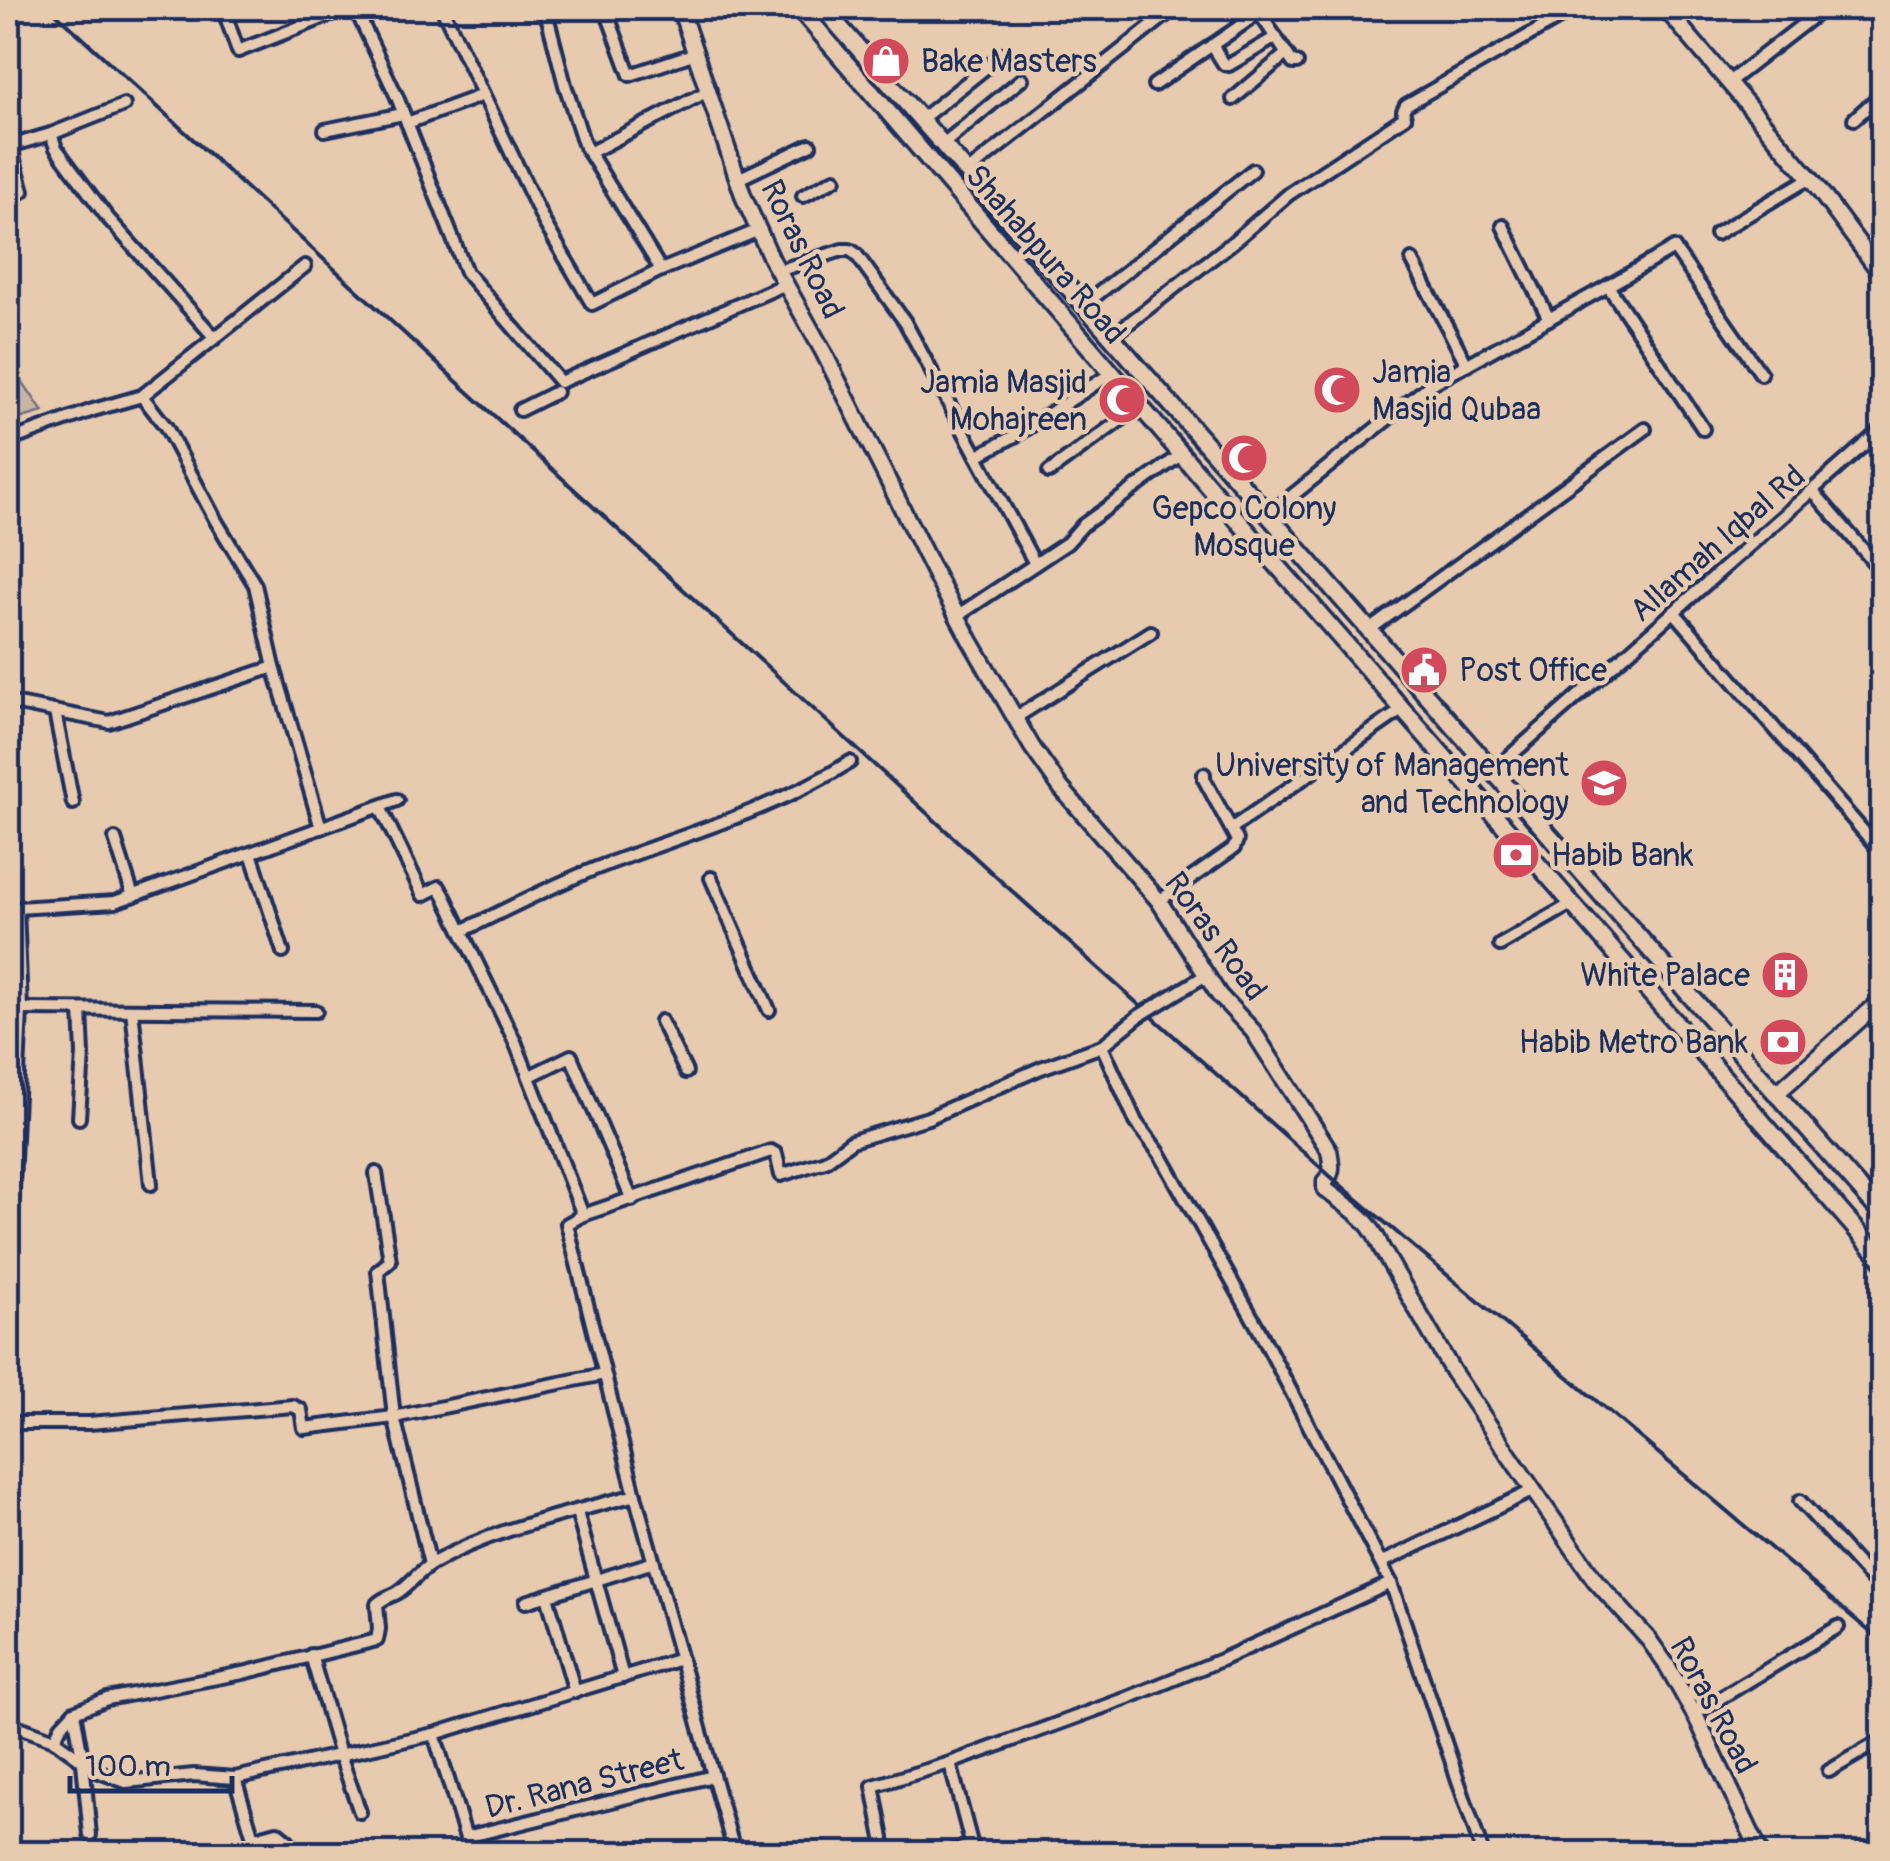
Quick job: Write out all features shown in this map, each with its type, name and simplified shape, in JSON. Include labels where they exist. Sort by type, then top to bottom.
[{"type":"main road","name":"Roras Road","points":[[680,8],[758,230],[958,616],[1032,747],[1159,901],[1219,995],[1253,1031],[1326,1145],[1332,1164],[1330,1176],[1324,1181],[1325,1189],[1364,1218],[1375,1232],[1453,1372],[1595,1580],[1668,1667],[1762,1854]]},
{"type":"main road","name":"Shahabpura Road","points":[[800,8],[1140,406],[1882,1259]]},
{"type":"main road","points":[[822,8],[1882,1214]]},
{"type":"main road","points":[[1665,8],[1810,178],[1882,276]]},
{"type":"main road","points":[[941,173],[956,165],[962,167]]},
{"type":"main road","points":[[968,204],[969,196],[981,190]]},
{"type":"main road","points":[[1473,789],[1493,771]]},
{"type":"main road","points":[[1754,1112],[1882,1000]]},
{"type":"street","points":[[223,8],[238,50],[351,8],[405,118],[466,272],[560,382],[842,250],[856,254],[905,322],[1035,564]]},
{"type":"street","points":[[442,8],[544,222],[592,304],[758,230]]},
{"type":"street","points":[[544,8],[589,153],[661,270]]},
{"type":"street","points":[[605,8],[630,74],[696,53]]},
{"type":"street","points":[[962,167],[1175,8]]},
{"type":"street","points":[[1111,337],[1232,244],[1289,194],[1406,117],[1406,106],[1577,8]]},
{"type":"street","points":[[1730,81],[1824,8]]},
{"type":"street","points":[[1154,85],[1257,10],[1286,54],[1298,63]]},
{"type":"street","points":[[1212,44],[1228,65],[1276,38]]},
{"type":"street","points":[[920,120],[1003,54]]},
{"type":"street","points":[[1233,99],[1286,54]]},
{"type":"street","points":[[942,145],[1022,79]]},
{"type":"street","points":[[589,153],[710,90]]},
{"type":"street","points":[[1854,119],[1882,94]]},
{"type":"street","points":[[326,130],[405,118],[483,95]]},
{"type":"street","points":[[8,198],[23,191],[10,146],[124,105]]},
{"type":"street","points":[[51,134],[56,148],[107,217],[215,338]]},
{"type":"street","points":[[738,179],[810,145]]},
{"type":"street","points":[[1084,306],[1253,170]]},
{"type":"street","points":[[1716,234],[1810,178]]},
{"type":"street","points":[[803,196],[834,179]]},
{"type":"street","points":[[1503,226],[1549,319]]},
{"type":"street","points":[[1268,515],[1430,385],[1674,248],[1761,374]]},
{"type":"street","points":[[1412,260],[1467,365]]},
{"type":"street","points":[[8,441],[142,396],[305,266]]},
{"type":"street","points":[[1608,286],[1703,429]]},
{"type":"street","points":[[977,456],[1020,433],[1112,372]]},
{"type":"street","points":[[520,410],[556,392]]},
{"type":"street","points":[[142,396],[166,427],[255,584],[274,667],[320,828]]},
{"type":"street","points":[[1049,472],[1140,406]]},
{"type":"street","points":[[1369,630],[1644,429]]},
{"type":"street","name":"Allamah Iqbal Rd","points":[[1493,771],[1882,429]]},
{"type":"street","points":[[958,616],[1066,542],[1083,525],[1182,454]]},
{"type":"street","points":[[1813,491],[1882,572]]},
{"type":"street","points":[[1676,613],[1882,853]]},
{"type":"street","points":[[1016,718],[1151,632]]},
{"type":"street","points":[[8,702],[108,722],[274,667]]},
{"type":"street","points":[[1232,828],[1403,709]]},
{"type":"street","points":[[54,712],[73,803]]},
{"type":"street","points":[[462,931],[598,867],[816,783],[850,762]]},
{"type":"street","points":[[1159,901],[1234,848],[1237,840],[1204,774]]},
{"type":"street","points":[[8,1393],[10,1245],[21,1009],[12,907],[114,902],[397,800]]},
{"type":"street","points":[[380,807],[422,895],[441,889],[462,931],[530,1076],[583,1215]]},
{"type":"street","points":[[115,840],[133,896]]},
{"type":"street","points":[[251,853],[284,952]]},
{"type":"street","points":[[712,878],[770,1010]]},
{"type":"street","points":[[1500,945],[1573,903]]},
{"type":"street","points":[[735,1854],[635,1494],[568,1224],[583,1215],[770,1151],[776,1154],[781,1175],[825,1161],[852,1141],[928,1118],[1102,1046],[1139,1016],[1206,975]]},
{"type":"street","points":[[21,1009],[316,1011]]},
{"type":"street","points":[[79,1118],[81,1010]]},
{"type":"street","points":[[132,1010],[150,1184]]},
{"type":"street","points":[[661,1021],[686,1072]]},
{"type":"street","points":[[1102,1046],[1136,1122],[1160,1154],[1248,1310],[1391,1583],[1483,1854]]},
{"type":"street","points":[[530,1076],[571,1056],[632,1200]]},
{"type":"street","points":[[376,1173],[390,1261],[378,1270],[394,1417],[430,1564]]},
{"type":"street","points":[[8,1424],[89,1422],[293,1406],[301,1410],[304,1428],[394,1417],[604,1374]]},
{"type":"street","points":[[1381,1564],[1534,1490]]},
{"type":"street","points":[[54,1740],[74,1712],[107,1698],[244,1672],[377,1640],[376,1604],[398,1592],[430,1564],[522,1525],[635,1494]]},
{"type":"street","points":[[1800,1500],[1874,1582],[1882,1576]]},
{"type":"street","points":[[576,1512],[623,1677]]},
{"type":"street","points":[[526,1602],[654,1562]]},
{"type":"street","points":[[886,1854],[872,1786],[950,1762],[1157,1686],[1391,1583]]},
{"type":"street","points":[[547,1596],[576,1692]]},
{"type":"street","points":[[1694,1714],[1838,1627]]},
{"type":"street","points":[[311,1655],[360,1812]]},
{"type":"street","points":[[8,1723],[54,1740],[83,1763],[126,1782],[194,1776],[236,1778],[434,1734],[681,1658]]},
{"type":"street","points":[[74,1712],[90,1835]]},
{"type":"street","points":[[434,1734],[471,1854]]},
{"type":"street","points":[[1828,1771],[1882,1740]]},
{"type":"street","points":[[943,1854],[972,1850],[950,1762]]},
{"type":"street","name":"Dr. Rana Street","points":[[466,1837],[714,1776]]},
{"type":"street","points":[[236,1778],[258,1854]]},
{"type":"street","points":[[255,1838],[278,1832],[297,1854]]},
{"type":"shaded area","points":[[8,360],[43,412],[8,422]]},
{"type":"railway","points":[[50,8],[1003,883],[1330,1176],[1882,1642]]},
{"type":"place","name":"Bake Masters","points":[[886,61]]},
{"type":"place","name":"Jamia Masjid Qubaa","points":[[1337,390]]},
{"type":"place","name":"Jamia Masjid Mohajreen","points":[[1122,400]]},
{"type":"place","name":"Gepco Colony Mosque","points":[[1244,458]]},
{"type":"place","name":"Post Office","points":[[1424,670]]},
{"type":"place","name":"University of Management and Technology","points":[[1604,783]]},
{"type":"place","name":"Habib Bank","points":[[1516,855]]},
{"type":"place","name":"White Palace","points":[[1785,975]]},
{"type":"place","name":"Habib Metro Bank","points":[[1783,1042]]}]
